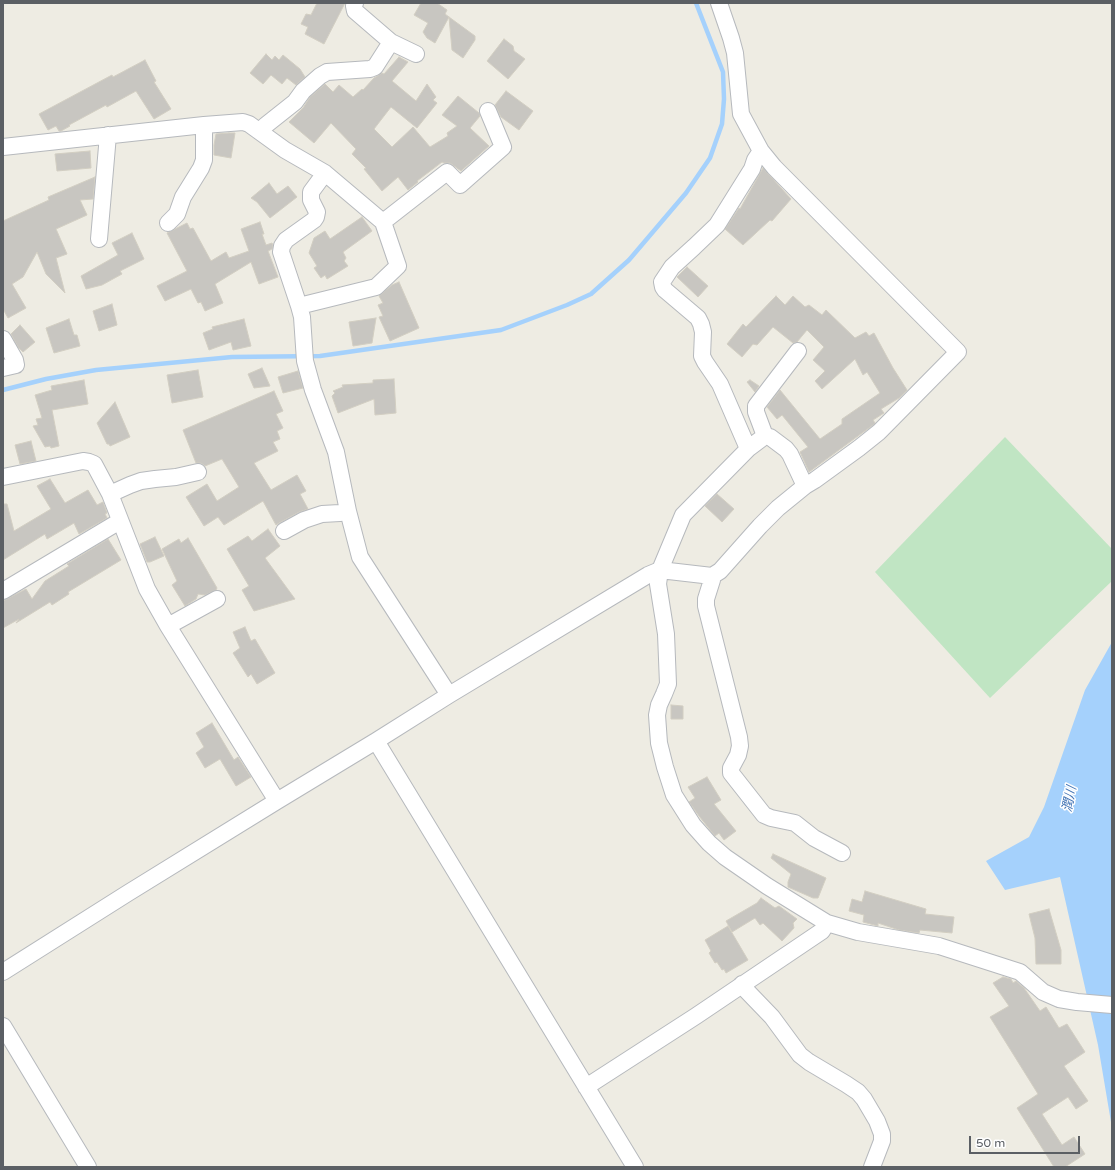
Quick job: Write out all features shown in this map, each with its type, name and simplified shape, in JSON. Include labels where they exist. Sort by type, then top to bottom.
[{"type":"street","points":[[355,3],[355,11],[391,42],[416,54]]},
{"type":"street","points":[[3,972],[449,695],[648,575],[660,570],[712,576],[720,571],[765,521],[805,486],[879,432],[958,352],[774,167],[761,151],[741,114],[735,53],[719,3]]},
{"type":"street","points":[[260,131],[295,102],[303,91],[320,76],[327,72],[370,69],[374,67],[391,42]]},
{"type":"street","points":[[383,222],[447,172],[460,185],[503,147],[488,111]]},
{"type":"street","points":[[3,147],[204,125],[243,122],[249,124],[285,150],[325,173],[383,222],[398,266],[376,287],[300,306]]},
{"type":"street","points":[[168,223],[177,214],[183,197],[201,168],[204,160],[204,125]]},
{"type":"street","points":[[99,239],[108,135]]},
{"type":"street","points":[[749,448],[720,384],[702,356],[703,332],[698,318],[665,290],[662,282],[672,267],[717,225],[752,169],[755,160],[761,151]]},
{"type":"street","points":[[325,173],[311,192],[311,200],[317,212],[314,220],[286,240],[282,246],[281,252],[300,306],[306,361],[313,390],[336,452],[348,511],[360,557],[449,695]]},
{"type":"street","points":[[3,339],[15,360],[16,365],[3,368]]},
{"type":"street","points":[[764,436],[756,412],[756,406],[798,351]]},
{"type":"street","points":[[805,486],[790,454],[786,449],[770,437],[764,436],[749,448],[683,515],[660,570],[658,584],[666,634],[668,684],[659,705],[657,715],[659,743],[674,795],[693,825],[709,843],[725,857],[767,886],[827,923],[858,932],[939,946],[984,960],[1020,972],[1043,992],[1059,999],[1112,1005]]},
{"type":"street","points":[[3,476],[83,461],[94,464],[110,494],[147,589],[168,626],[277,801]]},
{"type":"street","points":[[110,494],[141,481],[176,478],[198,472]]},
{"type":"street","points":[[284,531],[304,520],[322,514],[348,511]]},
{"type":"street","points":[[3,592],[120,521]]},
{"type":"street","points":[[712,576],[706,599],[706,606],[740,746],[738,755],[731,768],[731,773],[764,815],[795,823],[814,838],[842,853]]},
{"type":"street","points":[[168,626],[217,598]]},
{"type":"street","points":[[376,741],[635,1167]]},
{"type":"street","points":[[586,1087],[696,1016],[822,931],[827,923]]},
{"type":"street","points":[[742,984],[772,1017],[800,1055],[858,1092],[864,1099],[877,1121],[882,1134],[882,1141],[872,1167]]},
{"type":"street","points":[[3,1026],[88,1167]]},
{"type":"green space","points":[[1005,437],[1112,549],[1112,581],[990,698],[875,572]]},
{"type":"water","name":"潤川","points":[[1112,642],[1112,1128],[1098,1045],[1060,877],[1005,890],[986,861],[1029,837],[1044,807],[1085,690]]},
{"type":"building","points":[[317,3],[345,3],[324,44],[305,34],[308,27],[301,24],[306,14],[311,15]]},
{"type":"building","points":[[421,3],[437,3],[447,10],[445,14],[449,17],[435,43],[427,38],[423,32],[428,23],[414,15]]},
{"type":"building","points":[[449,17],[475,36],[475,40],[463,58],[452,50]]},
{"type":"building","points":[[504,39],[513,46],[514,51],[525,59],[508,79],[487,61]]},
{"type":"building","points":[[266,54],[272,60],[275,56],[279,60],[283,55],[300,69],[305,77],[296,85],[287,78],[282,84],[271,75],[263,84],[250,73]]},
{"type":"building","points":[[399,57],[408,62],[392,81],[416,101],[427,84],[436,97],[433,100],[437,103],[417,128],[391,107],[374,129],[392,147],[413,127],[430,147],[448,136],[447,133],[457,126],[442,115],[458,96],[479,113],[480,116],[470,128],[489,146],[461,171],[450,163],[442,162],[417,181],[418,182],[408,190],[398,177],[382,191],[364,169],[366,168],[352,154],[356,149],[331,123],[314,143],[289,122],[303,108],[310,97],[325,84],[333,92],[339,85],[353,97],[362,89],[363,90],[374,78],[382,73],[384,74]]},
{"type":"building","points":[[145,60],[156,81],[154,82],[171,109],[154,119],[136,91],[107,107],[106,105],[61,131],[59,131],[56,126],[48,130],[39,114],[112,75],[113,77]]},
{"type":"building","points":[[506,91],[533,111],[519,130],[501,117],[495,105]]},
{"type":"building","points":[[235,133],[231,158],[214,155],[216,134]]},
{"type":"building","points":[[90,151],[91,168],[57,171],[55,154]]},
{"type":"building","points":[[763,168],[791,199],[772,221],[770,220],[743,245],[725,229],[739,208],[740,209]]},
{"type":"building","points":[[95,177],[93,199],[80,200],[87,215],[56,229],[67,254],[56,258],[65,293],[46,274],[37,252],[23,277],[12,284],[26,308],[8,318],[3,309],[3,221],[49,200],[48,197]]},
{"type":"building","points":[[269,183],[277,194],[288,186],[297,197],[270,218],[257,202],[251,198]]},
{"type":"building","points":[[362,217],[372,231],[343,252],[346,258],[344,261],[348,266],[327,279],[325,275],[321,278],[314,268],[317,266],[309,253],[314,238],[325,231],[330,239]]},
{"type":"building","points":[[260,222],[266,245],[272,243],[273,245],[272,249],[268,251],[278,277],[259,284],[251,262],[215,284],[223,303],[205,311],[201,302],[198,303],[191,289],[165,301],[157,286],[187,271],[167,233],[187,223],[190,229],[193,228],[211,261],[226,252],[229,258],[249,251],[241,229]]},
{"type":"building","points":[[132,233],[144,259],[120,271],[122,274],[102,285],[86,289],[81,276],[118,255],[112,243]]},
{"type":"building","points":[[687,267],[708,286],[698,297],[677,277]]},
{"type":"building","points":[[399,282],[419,328],[390,341],[379,317],[383,316],[378,305],[383,303],[379,296],[392,285]]},
{"type":"building","points":[[776,296],[785,305],[793,296],[805,307],[809,305],[822,315],[826,310],[855,338],[866,332],[869,336],[874,333],[907,390],[899,398],[881,409],[884,413],[873,420],[875,423],[873,425],[809,472],[800,452],[808,447],[782,415],[777,419],[767,407],[780,390],[820,439],[842,424],[842,419],[880,393],[867,372],[863,375],[855,359],[822,389],[815,381],[825,371],[813,360],[824,347],[807,330],[797,342],[793,343],[773,327],[757,345],[753,344],[742,357],[727,344],[743,324],[746,327]]},
{"type":"building","points":[[112,304],[117,325],[99,331],[93,311]]},
{"type":"building","points":[[376,318],[372,343],[353,346],[349,322]]},
{"type":"building","points":[[69,319],[74,335],[77,335],[80,346],[54,353],[46,328]]},
{"type":"building","points":[[244,319],[251,346],[233,350],[231,342],[209,350],[203,333],[213,329],[212,327]]},
{"type":"building","points":[[20,325],[35,342],[23,352],[18,347],[11,334]]},
{"type":"building","points":[[262,368],[270,386],[254,388],[248,374]]},
{"type":"building","points":[[198,370],[203,397],[172,403],[167,375]]},
{"type":"building","points":[[298,371],[303,388],[283,393],[278,377]]},
{"type":"building","points":[[394,379],[396,413],[375,415],[374,399],[338,413],[332,396],[335,393],[333,391],[343,387],[342,385],[373,383],[373,380]]},
{"type":"building","points":[[84,380],[88,404],[52,410],[59,446],[51,448],[50,446],[45,447],[33,426],[38,425],[36,419],[42,418],[35,395],[52,390],[51,386]]},
{"type":"building","points":[[750,380],[759,386],[755,392],[747,382]]},
{"type":"building","points":[[274,391],[283,411],[276,414],[283,428],[277,431],[280,439],[273,442],[278,451],[254,463],[271,490],[297,475],[306,491],[300,494],[308,509],[299,512],[276,525],[263,501],[224,525],[218,517],[204,526],[186,497],[207,484],[217,501],[239,487],[222,459],[205,466],[201,463],[196,463],[183,430]]},
{"type":"building","points":[[115,402],[130,437],[110,446],[107,444],[97,423]]},
{"type":"building","points":[[31,441],[36,461],[20,464],[15,445]]},
{"type":"building","points":[[50,479],[65,503],[88,490],[97,505],[103,502],[107,513],[105,514],[107,518],[79,534],[74,523],[47,539],[45,534],[3,560],[3,504],[7,504],[14,531],[51,509],[37,486]]},
{"type":"building","points":[[717,494],[734,509],[722,522],[705,506]]},
{"type":"building","points":[[268,529],[280,546],[265,558],[295,599],[254,611],[242,590],[249,586],[227,549],[248,536],[252,541]]},
{"type":"building","points":[[155,537],[164,556],[147,562],[140,544]]},
{"type":"building","points":[[188,538],[217,588],[216,590],[205,595],[198,594],[196,599],[185,606],[172,585],[177,581],[162,549],[179,539],[181,543]]},
{"type":"building","points":[[108,539],[121,560],[68,592],[69,594],[52,605],[50,602],[16,623],[19,619],[3,628],[3,601],[26,589],[32,599],[45,581],[69,566],[67,564]]},
{"type":"building","points":[[245,627],[251,641],[255,639],[275,673],[257,684],[251,674],[248,677],[233,653],[240,648],[233,632]]},
{"type":"building","points":[[671,705],[683,706],[683,719],[671,719]]},
{"type":"building","points":[[212,723],[234,760],[238,757],[251,777],[236,786],[220,759],[205,768],[196,753],[204,747],[196,733]]},
{"type":"building","points":[[707,777],[721,800],[714,804],[736,831],[724,840],[719,833],[715,836],[689,802],[695,798],[688,787]]},
{"type":"building","points":[[773,854],[826,878],[818,898],[813,898],[788,887],[791,874],[771,858]]},
{"type":"building","points":[[865,891],[926,909],[925,914],[954,917],[952,933],[920,930],[919,933],[899,930],[878,923],[878,926],[863,922],[864,915],[849,911],[852,899],[862,902]]},
{"type":"building","points":[[761,898],[775,908],[779,906],[797,919],[793,923],[794,928],[782,941],[763,923],[760,925],[755,918],[732,932],[726,921],[757,903]]},
{"type":"building","points":[[1049,909],[1061,950],[1061,964],[1036,964],[1035,938],[1029,914]]},
{"type":"building","points":[[728,926],[748,960],[726,973],[717,962],[715,963],[709,953],[711,951],[705,940]]},
{"type":"building","points":[[1003,977],[1011,979],[1013,983],[1016,981],[1024,988],[1040,1011],[1046,1007],[1059,1028],[1067,1024],[1085,1052],[1064,1066],[1088,1101],[1076,1109],[1068,1097],[1042,1114],[1062,1145],[1074,1137],[1085,1154],[1065,1167],[1054,1167],[1017,1108],[1038,1094],[990,1017],[1009,1006],[993,983]]},
{"type":"waterway","points":[[3,390],[46,379],[96,370],[232,357],[320,356],[501,330],[567,305],[591,294],[629,260],[686,193],[710,158],[722,124],[724,99],[723,72],[696,3]]}]
